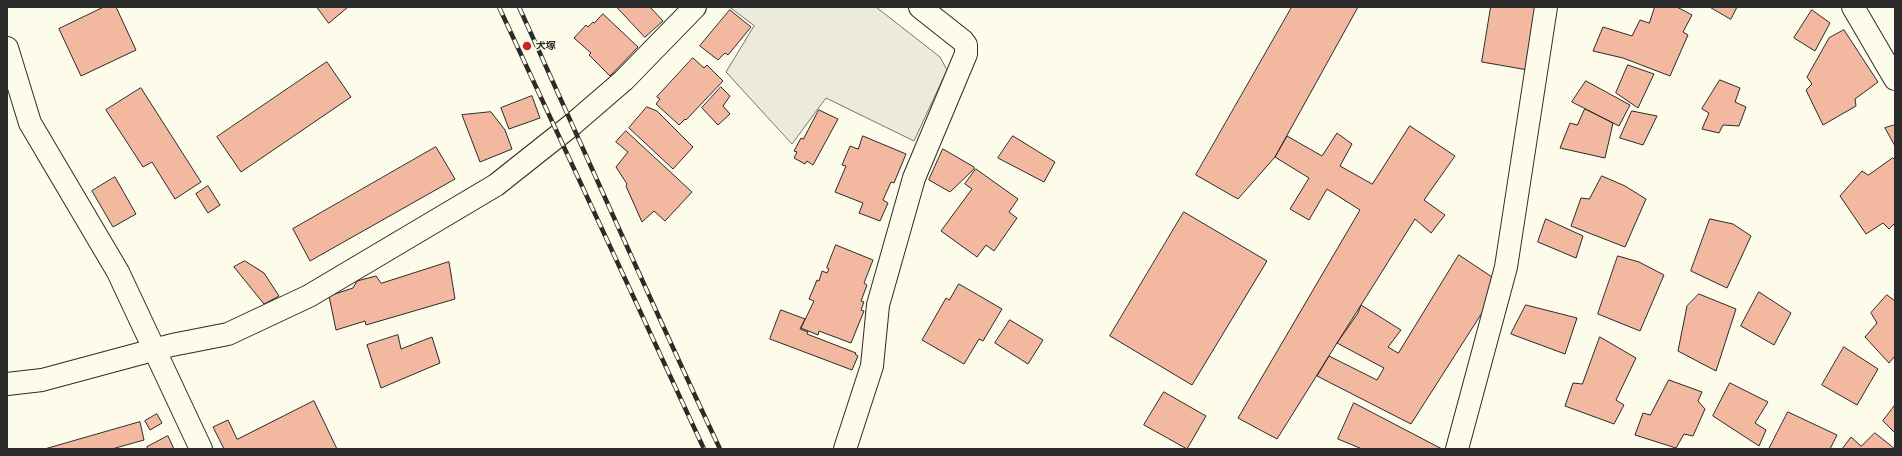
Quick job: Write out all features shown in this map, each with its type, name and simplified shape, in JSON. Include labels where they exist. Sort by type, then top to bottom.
[{"type":"street","points":[[7,384],[42,380],[172,346],[228,334],[309,296],[496,185],[573,124],[624,80],[695,7]]},
{"type":"street","points":[[845,449],[872,366],[878,305],[914,178],[966,54],[966,45],[963,41],[920,7]]},
{"type":"street","points":[[1457,449],[1506,267],[1546,7]]},
{"type":"street","points":[[1853,7],[1895,79]]},
{"type":"street","points":[[7,48],[30,123],[118,272],[201,449]]},
{"type":"shaded area","points":[[730,7],[876,7],[940,57],[947,70],[914,141],[826,98],[792,144],[726,72],[754,26]]},
{"type":"building","points":[[104,7],[116,7],[136,50],[81,76],[59,29]]},
{"type":"building","points":[[317,7],[348,7],[329,23]]},
{"type":"building","points":[[617,7],[650,7],[663,21],[645,37]]},
{"type":"building","points":[[1292,7],[1358,7],[1275,157],[1238,199],[1196,175]]},
{"type":"building","points":[[1491,7],[1538,7],[1528,70],[1482,62]]},
{"type":"building","points":[[1655,7],[1677,7],[1692,15],[1683,32],[1688,35],[1670,76],[1623,58],[1593,51],[1603,27],[1632,36],[1640,20],[1649,23]]},
{"type":"building","points":[[1710,7],[1737,7],[1731,19]]},
{"type":"building","points":[[730,10],[751,27],[728,55],[725,53],[718,60],[700,46]]},
{"type":"building","points":[[1812,10],[1830,23],[1815,51],[1794,38]]},
{"type":"building","points":[[603,14],[638,47],[610,76],[589,55],[591,53],[574,38],[586,25],[588,27]]},
{"type":"building","points":[[1844,30],[1878,82],[1855,99],[1856,106],[1823,125],[1806,90],[1812,84],[1807,77],[1829,38]]},
{"type":"building","points":[[693,58],[704,68],[707,65],[723,81],[686,120],[685,119],[679,125],[656,104],[660,99],[657,97]]},
{"type":"building","points":[[327,62],[351,97],[241,172],[217,137]]},
{"type":"building","points":[[1628,65],[1654,74],[1638,108],[1616,93]]},
{"type":"building","points":[[1720,80],[1740,88],[1735,102],[1746,107],[1739,126],[1723,125],[1719,133],[1702,129],[1709,113],[1702,109]]},
{"type":"building","points":[[1586,81],[1630,105],[1619,126],[1572,102]]},
{"type":"building","points":[[721,87],[730,96],[723,106],[730,114],[718,125],[702,108]]},
{"type":"building","points":[[141,88],[201,182],[175,199],[152,162],[143,167],[106,110]]},
{"type":"building","points":[[532,96],[540,118],[509,129],[501,108]]},
{"type":"building","points":[[647,107],[657,111],[693,147],[673,169],[629,128]]},
{"type":"building","points":[[1585,109],[1613,123],[1605,158],[1560,148],[1570,123],[1577,125]]},
{"type":"building","points":[[819,110],[838,119],[813,165],[807,161],[805,164],[794,158],[797,152],[794,151],[801,138],[803,139]]},
{"type":"building","points":[[1632,111],[1657,116],[1643,145],[1620,138]]},
{"type":"building","points":[[491,112],[505,130],[512,149],[480,162],[462,115]]},
{"type":"building","points":[[1895,125],[1895,146],[1885,128]]},
{"type":"building","points":[[1410,126],[1455,156],[1424,200],[1445,215],[1431,233],[1415,219],[1361,305],[1358,313],[1337,343],[1277,439],[1238,418],[1360,210],[1327,189],[1309,220],[1290,209],[1309,178],[1275,157],[1287,136],[1322,156],[1337,133],[1352,144],[1340,166],[1372,184]]},
{"type":"building","points":[[626,131],[692,192],[665,221],[654,211],[642,222],[626,186],[627,184],[616,167],[628,152],[616,142]]},
{"type":"building","points":[[863,136],[906,154],[894,183],[891,182],[883,200],[888,203],[880,221],[859,213],[863,203],[835,192],[846,166],[842,165],[850,146],[858,149]]},
{"type":"building","points":[[1013,136],[1055,162],[1044,182],[998,158]]},
{"type":"building","points":[[436,147],[455,179],[310,261],[293,229]]},
{"type":"building","points":[[943,149],[974,167],[974,169],[950,192],[929,180]]},
{"type":"building","points":[[1893,158],[1895,160],[1895,223],[1889,229],[1883,223],[1866,234],[1840,196],[1862,171],[1868,175]]},
{"type":"building","points":[[976,169],[1018,199],[1009,212],[1017,218],[994,251],[986,245],[977,257],[941,231],[972,189],[965,184]]},
{"type":"building","points":[[1602,176],[1625,186],[1646,199],[1625,247],[1571,226],[1581,198],[1589,199]]},
{"type":"building","points":[[115,177],[136,214],[113,227],[92,191]]},
{"type":"building","points":[[208,186],[220,205],[208,213],[196,194]]},
{"type":"building","points":[[1184,212],[1267,261],[1192,385],[1110,336]]},
{"type":"building","points":[[1546,219],[1583,236],[1576,258],[1538,242]]},
{"type":"building","points":[[1710,219],[1733,224],[1751,236],[1727,288],[1691,271]]},
{"type":"building","points":[[836,245],[873,260],[864,283],[867,285],[861,301],[864,302],[861,310],[864,311],[851,343],[819,331],[818,335],[801,328],[814,301],[809,299],[817,280],[819,281],[822,271],[827,273],[829,269],[827,268]]},
{"type":"building","points":[[1459,255],[1501,283],[1411,424],[1317,376],[1329,356],[1377,380],[1384,368],[1337,343],[1361,305],[1401,330],[1388,347],[1398,353]]},
{"type":"building","points":[[1618,256],[1639,262],[1664,275],[1640,331],[1598,314]]},
{"type":"building","points":[[245,261],[264,273],[279,296],[264,304],[234,267]]},
{"type":"building","points":[[449,262],[455,299],[366,325],[365,321],[336,330],[329,296],[353,288],[357,281],[376,276],[381,283]]},
{"type":"building","points":[[959,284],[1002,309],[983,341],[979,339],[964,364],[922,340],[946,298],[949,300]]},
{"type":"building","points":[[1759,292],[1791,313],[1774,345],[1741,326]]},
{"type":"building","points":[[1699,294],[1736,309],[1716,371],[1678,351],[1687,306]]},
{"type":"building","points":[[1887,295],[1895,301],[1895,356],[1889,363],[1865,337],[1877,323],[1871,313]]},
{"type":"building","points":[[1526,305],[1577,318],[1565,354],[1511,334]]},
{"type":"building","points":[[781,310],[805,319],[800,329],[808,332],[807,334],[856,353],[855,354],[858,356],[852,370],[770,339]]},
{"type":"building","points":[[1010,320],[1043,340],[1028,364],[995,343]]},
{"type":"building","points":[[398,335],[401,349],[432,337],[440,363],[381,388],[367,345]]},
{"type":"building","points":[[1600,337],[1636,358],[1616,400],[1624,405],[1614,424],[1565,406],[1573,383],[1582,384]]},
{"type":"building","points":[[1844,347],[1878,369],[1857,405],[1822,385]]},
{"type":"building","points":[[1669,380],[1702,392],[1698,401],[1705,409],[1693,436],[1684,434],[1676,448],[1635,435],[1643,413],[1650,415]]},
{"type":"building","points":[[1730,383],[1768,402],[1755,423],[1766,430],[1759,446],[1713,416]]},
{"type":"building","points":[[1164,392],[1206,416],[1187,449],[1144,425]]},
{"type":"building","points":[[314,401],[337,449],[224,449],[213,427],[228,420],[237,439]]},
{"type":"building","points":[[1354,403],[1442,449],[1362,449],[1338,439]]},
{"type":"building","points":[[1895,405],[1895,433],[1883,421]]},
{"type":"building","points":[[1788,412],[1837,435],[1830,449],[1769,449]]},
{"type":"building","points":[[157,414],[162,423],[150,430],[145,421]]},
{"type":"building","points":[[140,422],[144,440],[112,449],[45,449]]},
{"type":"building","points":[[1875,433],[1895,449],[1842,449],[1851,437],[1861,446]]},
{"type":"building","points":[[168,436],[174,449],[148,449],[147,447]]},
{"type":"railway","points":[[499,7],[704,449]]},
{"type":"railway","points":[[519,7],[720,449]]},
{"type":"place","name":"犬塚","points":[[527,46]]}]
